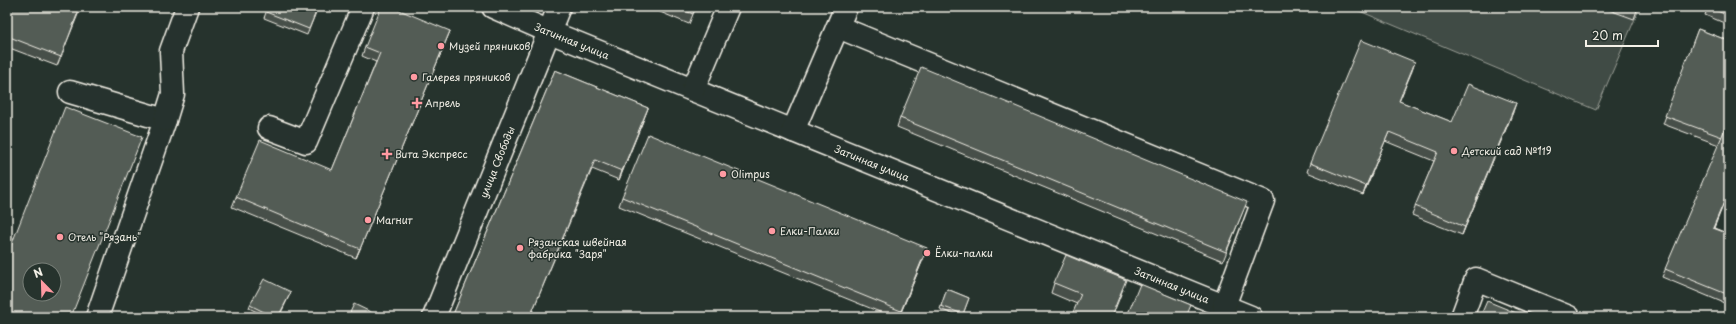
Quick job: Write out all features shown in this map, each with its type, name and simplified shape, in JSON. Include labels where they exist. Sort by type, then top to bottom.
[{"type":"street","points":[[97,317],[173,94],[171,51],[187,7]]},
{"type":"street","points":[[269,128],[306,142],[363,7]]},
{"type":"street","name":"Затинная улица","points":[[493,7],[550,32],[1251,317]]},
{"type":"street","name":"улица Свободы","points":[[434,317],[559,7]]},
{"type":"street","points":[[693,90],[728,7]]},
{"type":"street","points":[[793,131],[846,7]]},
{"type":"street","points":[[838,27],[1263,201],[1224,306]]},
{"type":"street","points":[[70,92],[165,120]]},
{"type":"street","points":[[1462,317],[1476,279],[1569,317]]},
{"type":"shaded area","points":[[1350,7],[1640,7],[1596,110]]},
{"type":"building","points":[[7,7],[80,7],[61,57],[7,36]]},
{"type":"building","points":[[268,7],[318,7],[309,29],[266,12]]},
{"type":"building","points":[[381,7],[392,7],[450,31],[360,249],[236,197],[260,140],[332,170],[380,53],[365,47]]},
{"type":"building","points":[[675,7],[696,7],[693,14]]},
{"type":"building","points":[[1628,7],[1638,7],[1637,10]]},
{"type":"building","points":[[1708,7],[1729,7],[1729,16]]},
{"type":"building","points":[[1698,29],[1729,41],[1729,118],[1722,137],[1665,116]]},
{"type":"building","name":"Детский сад №119","points":[[1361,40],[1415,62],[1399,101],[1452,122],[1468,84],[1516,103],[1465,227],[1415,206],[1438,152],[1389,132],[1366,186],[1310,163]]},
{"type":"building","points":[[921,67],[1247,202],[1226,252],[900,118]]},
{"type":"building","name":"Рязанская швейная фабрика \"Заря\"","points":[[555,70],[648,108],[622,171],[595,160],[530,317],[452,317]]},
{"type":"building","points":[[65,107],[142,137],[71,317],[26,317],[16,313],[14,317],[7,317],[7,256]]},
{"type":"building","points":[[1729,119],[1729,190],[1713,228],[1729,234],[1729,295],[1665,269]]},
{"type":"building","name":"Елки-Палки","points":[[648,134],[927,248],[901,311],[622,197]]},
{"type":"building","points":[[1066,255],[1126,280],[1111,317],[1071,317],[1081,294],[1054,283]]},
{"type":"building","points":[[264,279],[291,292],[278,317],[274,317],[250,305]]},
{"type":"building","points":[[1140,284],[1191,305],[1186,317],[1127,316]]},
{"type":"building","points":[[947,289],[969,298],[963,314],[941,306]]},
{"type":"building","points":[[1487,301],[1526,317],[1480,317]]},
{"type":"building","points":[[354,304],[381,317],[348,317]]},
{"type":"building","points":[[15,314],[23,317],[14,317]]},
{"type":"place","name":"Музей пряников","points":[[441,46]]},
{"type":"place","name":"Галерея пряников","points":[[414,77]]},
{"type":"place","name":"Апрель","points":[[417,103]]},
{"type":"place","name":"Детский сад №119","points":[[1454,151]]},
{"type":"place","name":"Вита Экспресс","points":[[387,154]]},
{"type":"place","name":"Olimpus","points":[[723,174]]},
{"type":"place","name":"Магнит","points":[[368,220]]},
{"type":"place","name":"Елки-Палки","points":[[772,231]]},
{"type":"place","name":"Отель \"Рязань\"","points":[[60,237]]},
{"type":"place","name":"Рязанская швейная фабрика \"Заря\"","points":[[520,248]]},
{"type":"place","name":"Ёлки-палки","points":[[927,253]]}]
